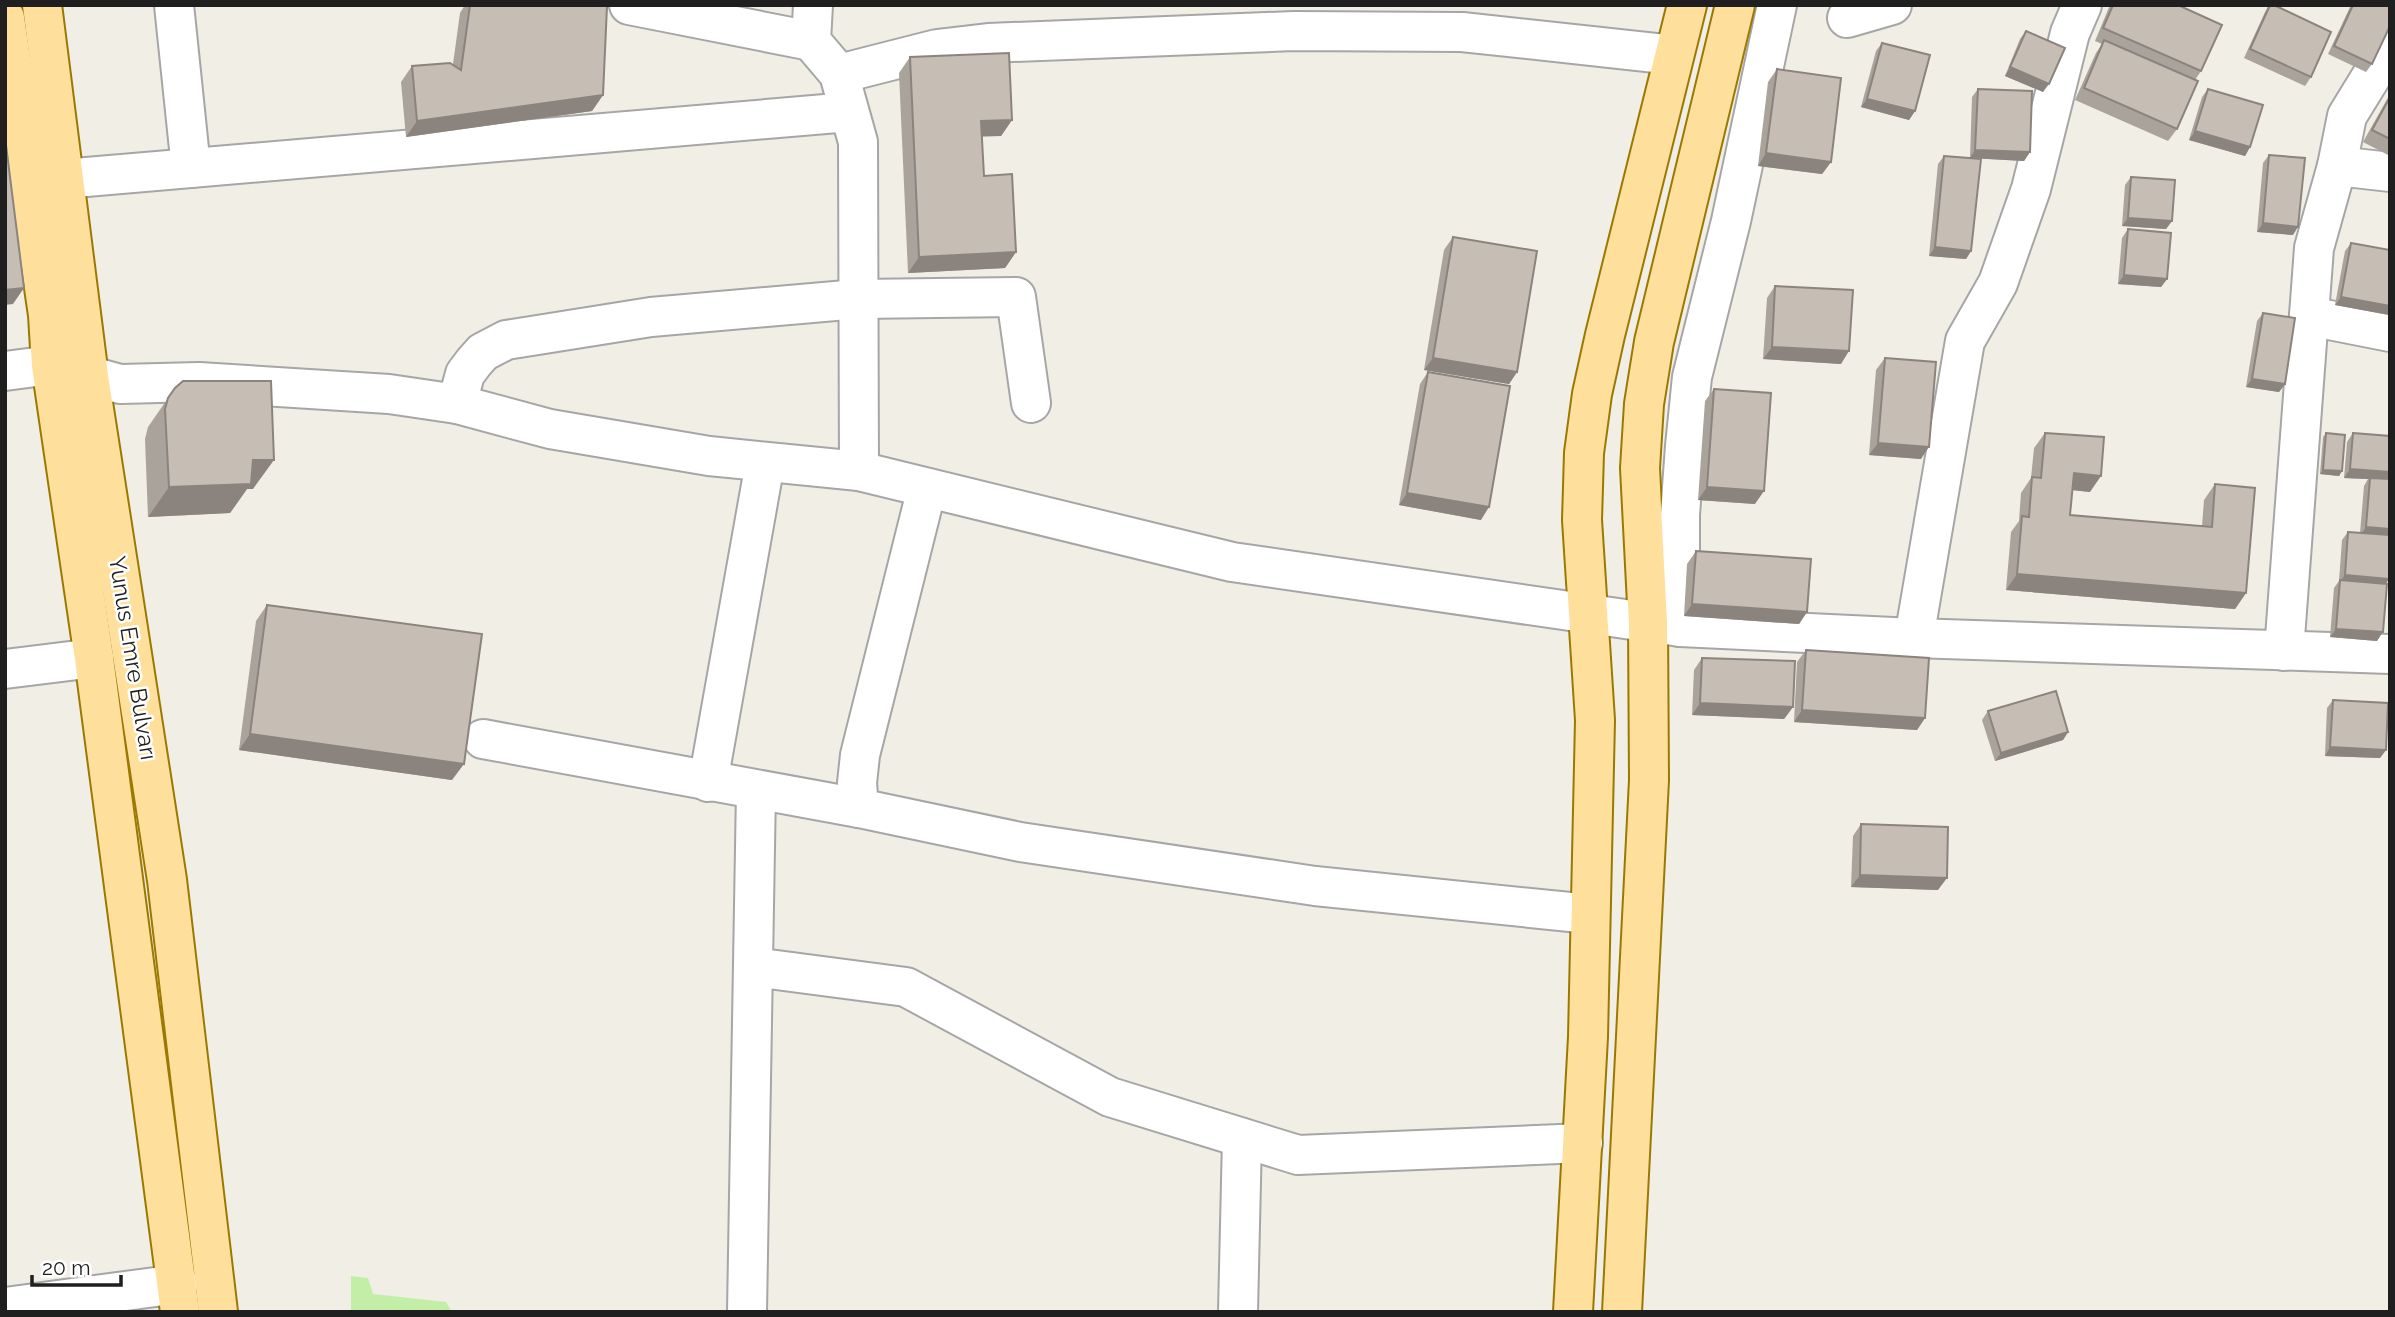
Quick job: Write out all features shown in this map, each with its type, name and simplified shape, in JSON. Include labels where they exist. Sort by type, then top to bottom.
[{"type":"main road","name":"Yunus Emre Bulvarı","points":[[42,5],[89,377],[167,880],[218,1312]]},
{"type":"main road","points":[[1573,1312],[1583,1143],[1595,720],[1586,614],[1582,520],[1584,453],[1592,394],[1687,5]]},
{"type":"main road","points":[[1622,1312],[1649,780],[1664,625],[1640,468],[1644,404],[1654,342],[1735,5]]},
{"type":"main road","name":"Yunus Emre Bulvarı","points":[[5,18],[48,315],[51,365],[94,658],[179,1298]]},
{"type":"street","points":[[174,5],[191,168]]},
{"type":"street","points":[[629,5],[812,23],[839,74],[858,142],[859,471]]},
{"type":"street","points":[[1664,625],[1680,515],[1692,377],[1731,221],[1777,5]]},
{"type":"street","points":[[1847,18],[1892,5]]},
{"type":"street","points":[[1914,638],[1965,341],[1998,283],[2031,189],[2070,33],[2072,9]]},
{"type":"street","points":[[839,74],[937,49],[1311,18],[1674,55]]},
{"type":"street","points":[[2284,651],[2315,248],[2347,116],[2390,46]]},
{"type":"street","points":[[63,179],[849,112]]},
{"type":"street","points":[[2337,166],[2390,172]]},
{"type":"street","points":[[457,404],[465,374],[474,362],[483,352],[506,340],[651,317],[858,299],[1016,297],[1031,403]]},
{"type":"street","points":[[2309,316],[2390,332]]},
{"type":"street","points":[[5,371],[51,365],[120,384],[199,382],[389,394],[457,404],[550,429],[709,456],[859,471],[1232,562],[1664,625],[1914,638],[2390,654]]},
{"type":"street","points":[[708,782],[765,463]]},
{"type":"street","points":[[859,808],[857,783],[860,755],[927,488]]},
{"type":"street","points":[[5,669],[94,658]]},
{"type":"street","points":[[482,739],[859,808],[1020,842],[1301,884],[1590,914]]},
{"type":"street","points":[[747,1312],[756,790]]},
{"type":"street","points":[[753,967],[906,987],[1110,1097],[1298,1155],[1583,1143]]},
{"type":"street","points":[[1238,1312],[1242,1138]]},
{"type":"street","points":[[5,1307],[179,1298]]},
{"type":"green space","points":[[351,1276],[368,1278],[373,1294],[446,1302],[452,1312],[351,1312]]},
{"type":"building","points":[[470,5],[607,6],[603,95],[417,121],[412,66],[450,63],[461,70]]},
{"type":"building","points":[[2113,5],[2178,5],[2222,25],[2201,71],[2103,28]]},
{"type":"building","points":[[2270,5],[2331,32],[2311,77],[2250,49]]},
{"type":"building","points":[[2353,5],[2390,5],[2390,26],[2372,64],[2334,46]]},
{"type":"building","points":[[2026,31],[2065,48],[2049,84],[2010,67]]},
{"type":"building","points":[[2104,40],[2198,81],[2177,129],[2084,88]]},
{"type":"building","points":[[1882,43],[1930,55],[1915,111],[1867,99]]},
{"type":"building","points":[[1009,53],[1012,120],[981,121],[984,176],[1012,174],[1016,252],[919,257],[910,57]]},
{"type":"building","points":[[1777,69],[1841,78],[1831,162],[1766,153]]},
{"type":"building","points":[[1978,89],[2032,91],[2030,152],[1975,150]]},
{"type":"building","points":[[2208,89],[2263,105],[2250,147],[2195,131]]},
{"type":"building","points":[[2390,97],[2390,139],[2372,130]]},
{"type":"building","points":[[5,137],[24,288],[5,290]]},
{"type":"building","points":[[2269,155],[2305,158],[2298,227],[2263,223]]},
{"type":"building","points":[[1944,156],[1981,159],[1971,251],[1935,247]]},
{"type":"building","points":[[2131,177],[2175,180],[2172,221],[2128,218]]},
{"type":"building","points":[[2128,229],[2171,233],[2167,279],[2124,275]]},
{"type":"building","points":[[1453,237],[1537,251],[1517,372],[1433,358]]},
{"type":"building","points":[[2351,243],[2390,250],[2390,306],[2341,297]]},
{"type":"building","points":[[1775,286],[1853,290],[1849,351],[1772,347]]},
{"type":"building","points":[[2263,313],[2295,318],[2285,384],[2252,379]]},
{"type":"building","points":[[1885,358],[1936,362],[1929,447],[1878,443]]},
{"type":"building","points":[[1428,372],[1510,386],[1489,507],[1407,493]]},
{"type":"building","points":[[183,381],[271,381],[274,460],[253,460],[251,484],[169,487],[165,409],[168,398]]},
{"type":"building","points":[[1714,389],[1771,393],[1764,491],[1707,487]]},
{"type":"building","points":[[2045,433],[2104,437],[2101,476],[2074,473],[2070,515],[2212,527],[2215,484],[2255,488],[2246,593],[2017,574],[2022,516],[2029,517],[2032,477],[2041,478]]},
{"type":"building","points":[[2326,433],[2345,435],[2342,471],[2323,470]]},
{"type":"building","points":[[2353,433],[2390,436],[2390,472],[2350,469]]},
{"type":"building","points":[[2370,478],[2390,479],[2390,529],[2366,527]]},
{"type":"building","points":[[2348,532],[2390,535],[2389,579],[2345,575]]},
{"type":"building","points":[[1696,551],[1811,559],[1807,612],[1692,604]]},
{"type":"building","points":[[2340,580],[2387,584],[2383,632],[2336,629]]},
{"type":"building","points":[[267,605],[482,634],[464,764],[250,734]]},
{"type":"building","points":[[1806,650],[1929,658],[1925,718],[1802,710]]},
{"type":"building","points":[[1702,658],[1795,661],[1793,707],[1700,703]]},
{"type":"building","points":[[2056,691],[2068,732],[2001,753],[1988,711]]},
{"type":"building","points":[[2333,700],[2388,703],[2386,750],[2330,747]]},
{"type":"building","points":[[1861,824],[1948,827],[1947,878],[1860,875]]}]
